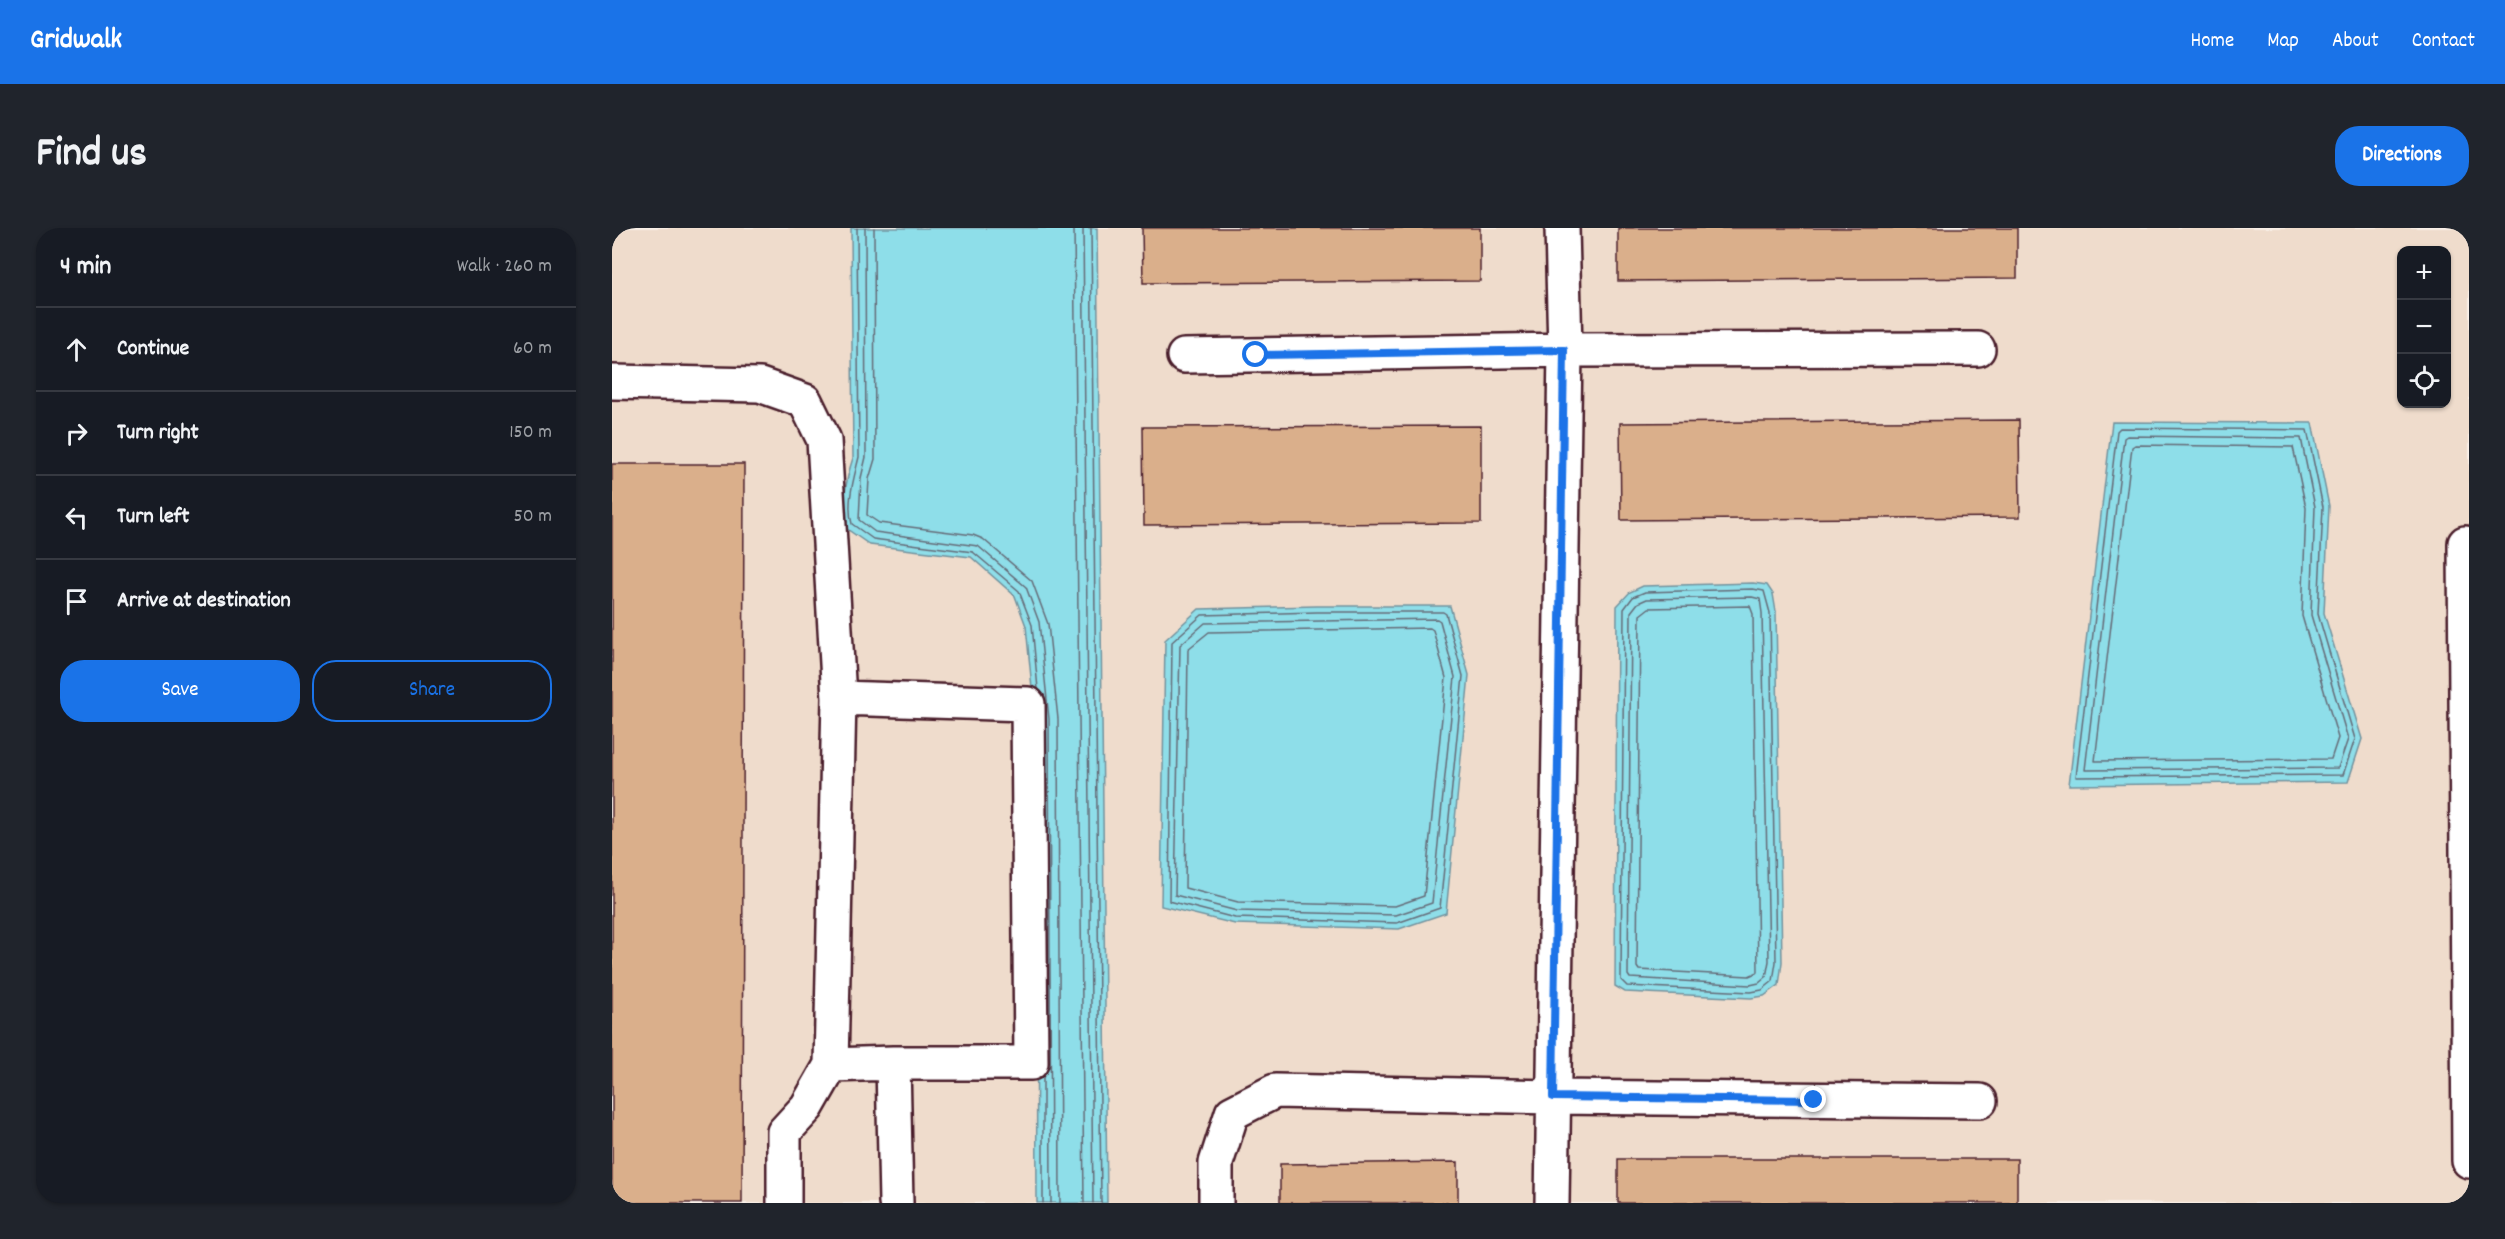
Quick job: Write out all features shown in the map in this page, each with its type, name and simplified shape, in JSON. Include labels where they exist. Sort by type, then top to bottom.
[{"type":"street","points":[[1552,1203],[1564,350],[1562,228]]},
{"type":"street","points":[[1184,356],[1564,350],[1978,349]]},
{"type":"street","points":[[612,382],[760,385],[805,401],[824,440],[839,698],[831,1065],[807,1107],[784,1132],[784,1203]]},
{"type":"street","points":[[2465,543],[2469,1161]]},
{"type":"street","points":[[831,1065],[1031,1063],[1028,704],[839,698]]},
{"type":"street","points":[[893,1063],[896,1203]]},
{"type":"street","points":[[1216,1203],[1216,1163],[1232,1113],[1275,1091],[1553,1097],[1980,1101]]},
{"type":"shaded area","points":[[612,228],[2469,228],[2469,1203],[612,1203]]},
{"type":"water","points":[[851,228],[1097,228],[1107,1203],[1037,1203],[1035,719],[1026,626],[1015,596],[971,557],[870,545],[847,529],[844,512],[845,493],[853,458]]},
{"type":"water","points":[[2112,422],[2312,423],[2329,506],[2324,613],[2362,739],[2348,782],[2069,785]]},
{"type":"water","points":[[1753,583],[1767,585],[1773,594],[1776,612],[1782,962],[1779,985],[1764,996],[1751,998],[1625,992],[1615,986],[1617,606],[1630,592],[1643,586]]},
{"type":"water","points":[[1450,606],[1469,675],[1446,913],[1399,929],[1235,924],[1161,906],[1165,640],[1199,609]]},
{"type":"building","points":[[1142,228],[1480,228],[1480,281],[1143,283]]},
{"type":"building","points":[[1618,228],[2017,228],[2017,278],[1618,281]]},
{"type":"building","points":[[2019,420],[2020,517],[1621,520],[1620,423]]},
{"type":"building","points":[[1481,426],[1481,523],[1144,525],[1143,427]]},
{"type":"building","points":[[612,464],[744,464],[742,1203],[612,1203]]},
{"type":"building","points":[[1618,1159],[2017,1159],[2017,1203],[1618,1203]]},
{"type":"building","points":[[1458,1162],[1458,1203],[1280,1203],[1280,1164]]},
{"type":"route","points":[[1256,355],[1564,350],[1553,1097],[1814,1100]]}]
